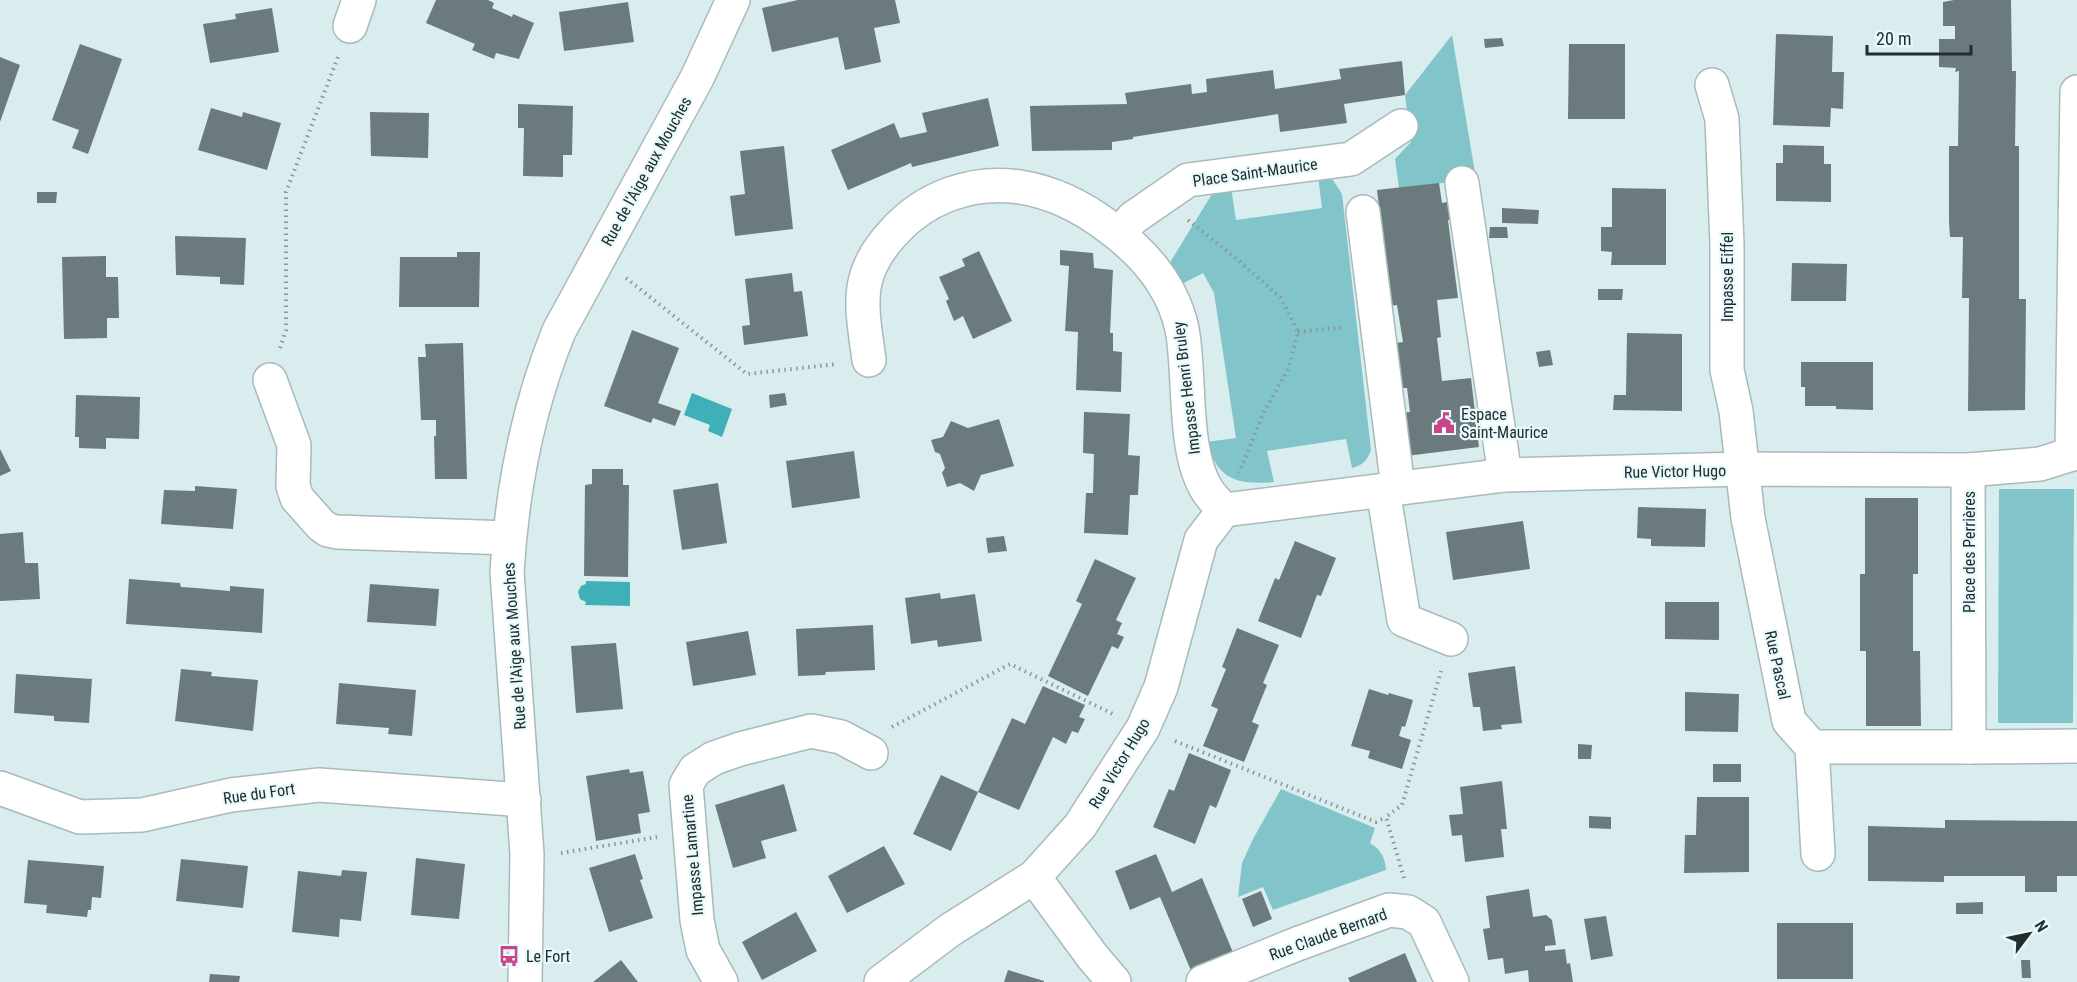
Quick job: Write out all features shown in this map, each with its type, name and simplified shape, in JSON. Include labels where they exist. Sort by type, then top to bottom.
[{"type":"street","name":"Rue de l'Aige aux Mouches","points":[[525,982],[527,854],[507,572],[509,538],[516,493],[534,402],[544,367],[559,331],[697,78],[734,0]]},
{"type":"street","name":"Impasse Eiffel","points":[[1712,85],[1722,119],[1727,244],[1727,370],[1736,411],[1743,469]]},
{"type":"street","points":[[2074,456],[2077,92]]},
{"type":"street","name":"Place Saint-Maurice","points":[[1119,234],[1133,218],[1188,180],[1351,159],[1401,126]]},
{"type":"street","points":[[1462,183],[1505,475]]},
{"type":"street","name":"Impasse Henri Bruley","points":[[869,360],[862,308],[863,288],[874,255],[906,220],[929,203],[947,194],[975,187],[1005,185],[1029,189],[1083,210],[1119,234],[1155,270],[1167,289],[1182,328],[1194,461],[1207,490],[1224,510]]},
{"type":"street","points":[[1363,212],[1377,323],[1404,620],[1451,639]]},
{"type":"street","points":[[270,380],[294,445],[293,486],[297,498],[328,530],[509,538]]},
{"type":"street","name":"Place des Perrières","points":[[1969,747],[1968,470],[2040,464],[2074,456]]},
{"type":"street","name":"Rue Victor Hugo","points":[[880,982],[950,930],[1034,877],[1080,826],[1143,728],[1161,687],[1201,540],[1224,510],[1505,475],[1743,469],[1968,470]]},
{"type":"street","name":"Rue Pascal","points":[[1743,469],[1748,518],[1790,721],[1812,747]]},
{"type":"street","name":"Impasse Lamartine","points":[[721,982],[703,950],[697,920],[686,785],[695,771],[714,758],[740,749],[811,731],[841,737],[872,753]]},
{"type":"street","points":[[1818,854],[1812,747],[2077,746]]},
{"type":"street","name":"Rue du Fort","points":[[0,788],[80,817],[142,815],[231,795],[319,785],[524,800]]},
{"type":"street","points":[[1034,877],[1114,982]]},
{"type":"street","name":"Rue Claude Bernard","points":[[1203,982],[1389,910],[1408,912],[1424,922],[1452,982]]},
{"type":"path","points":[[270,380],[286,330],[286,192],[354,13]]},
{"type":"path","points":[[1160,199],[1238,260],[1281,298],[1298,332],[1288,369],[1263,414],[1224,510]]},
{"type":"path","points":[[600,257],[747,374],[869,360]]},
{"type":"path","points":[[1298,332],[1377,323]]},
{"type":"path","points":[[872,753],[892,727],[1010,664],[1143,728],[1376,822],[1386,818],[1402,804],[1451,639]]},
{"type":"path","points":[[1386,818],[1409,893],[1408,912]]},
{"type":"path","points":[[527,854],[558,853],[689,831]]},
{"type":"shaded area","points":[[1452,35],[1476,179],[1399,188],[1395,159],[1411,142],[1405,95]]},
{"type":"shaded area","points":[[1318,176],[1333,180],[1342,194],[1371,450],[1364,462],[1352,468],[1346,439],[1267,451],[1274,482],[1239,481],[1223,472],[1217,465],[1206,442],[1236,438],[1214,293],[1203,273],[1180,285],[1169,264],[1212,194],[1231,187],[1236,220],[1322,208]]},
{"type":"shaded area","points":[[692,393],[732,409],[722,437],[708,431],[710,425],[684,415]]},
{"type":"shaded area","points":[[1999,489],[2074,489],[2073,723],[1998,723]]},
{"type":"shaded area","points":[[586,581],[630,582],[630,606],[585,605],[586,602],[580,599],[578,592]]},
{"type":"shaded area","points":[[1281,789],[1375,828],[1370,843],[1382,854],[1386,870],[1273,910],[1263,887],[1238,897],[1242,863]]},
{"type":"building","points":[[436,0],[488,0],[494,3],[492,8],[534,23],[519,59],[496,53],[494,59],[472,50],[475,44],[426,23]]},
{"type":"building","points":[[798,0],[895,0],[900,23],[874,28],[881,62],[845,70],[838,37],[772,52],[762,8]]},
{"type":"building","points":[[2011,0],[2012,71],[2016,71],[2015,146],[2019,146],[2019,299],[2026,299],[2025,410],[1968,411],[1969,298],[1962,298],[1963,237],[1950,237],[1949,222],[1949,146],[1958,146],[1959,71],[1955,72],[1956,68],[1939,67],[1939,39],[1955,39],[1955,26],[1943,26],[1943,2]]},
{"type":"building","points":[[628,2],[634,42],[564,51],[559,12]]},
{"type":"building","points":[[272,8],[279,52],[210,63],[203,24],[236,19],[235,14]]},
{"type":"building","points":[[1776,34],[1833,36],[1832,72],[1844,72],[1843,109],[1831,108],[1830,127],[1773,125]]},
{"type":"building","points":[[1502,38],[1504,46],[1485,48],[1484,39]]},
{"type":"building","points":[[80,44],[122,59],[88,154],[72,148],[79,130],[52,120]]},
{"type":"building","points":[[1569,44],[1625,44],[1625,119],[1568,119]]},
{"type":"building","points":[[0,57],[20,65],[0,122]]},
{"type":"building","points":[[1402,61],[1405,95],[1344,104],[1347,123],[1280,132],[1278,114],[1133,137],[1133,139],[1112,142],[1112,150],[1032,151],[1030,106],[1127,104],[1125,93],[1191,84],[1192,94],[1207,92],[1206,79],[1273,70],[1275,89],[1341,79],[1339,69]]},
{"type":"building","points":[[988,98],[999,146],[912,167],[911,163],[848,190],[831,150],[894,123],[900,138],[927,132],[922,113]]},
{"type":"building","points":[[518,104],[573,106],[572,155],[563,155],[563,177],[523,176],[524,128],[518,128]]},
{"type":"building","points":[[211,108],[242,117],[243,112],[281,123],[267,170],[198,150]]},
{"type":"building","points":[[370,112],[429,113],[428,158],[371,156]]},
{"type":"building","points":[[1783,145],[1824,146],[1824,164],[1831,164],[1831,202],[1776,201],[1776,163],[1783,163]]},
{"type":"building","points":[[784,146],[793,229],[735,236],[730,196],[745,194],[740,151]]},
{"type":"building","points":[[1439,183],[1442,203],[1453,201],[1456,219],[1448,220],[1458,298],[1437,300],[1441,337],[1437,338],[1442,381],[1471,378],[1479,447],[1406,456],[1400,413],[1410,412],[1407,388],[1402,386],[1396,343],[1403,342],[1397,305],[1391,306],[1377,190]]},
{"type":"building","points":[[1612,188],[1666,189],[1666,265],[1611,265],[1612,252],[1601,251],[1601,227],[1612,227]]},
{"type":"building","points":[[37,192],[57,192],[56,203],[37,203]]},
{"type":"building","points":[[1502,208],[1539,210],[1538,224],[1502,223]]},
{"type":"building","points":[[1490,227],[1507,227],[1508,238],[1489,238]]},
{"type":"building","points":[[175,236],[246,238],[244,285],[220,284],[220,277],[176,275]]},
{"type":"building","points":[[1060,250],[1093,253],[1094,268],[1113,270],[1110,333],[1113,333],[1113,351],[1122,352],[1121,392],[1076,390],[1078,332],[1065,331],[1069,266],[1060,265]]},
{"type":"building","points":[[979,251],[1012,321],[973,339],[963,316],[954,321],[946,301],[949,299],[939,277],[965,266],[962,259]]},
{"type":"building","points":[[457,252],[480,252],[479,307],[399,307],[400,257],[457,257]]},
{"type":"building","points":[[106,256],[106,277],[118,277],[119,318],[107,318],[107,338],[64,339],[62,257]]},
{"type":"building","points":[[1792,263],[1847,264],[1846,301],[1791,301]]},
{"type":"building","points":[[792,273],[794,292],[802,291],[808,336],[744,345],[742,326],[750,325],[745,279]]},
{"type":"building","points":[[1598,289],[1623,289],[1622,300],[1598,300]]},
{"type":"building","points":[[632,330],[679,348],[658,403],[681,411],[675,426],[653,418],[651,423],[604,406]]},
{"type":"building","points":[[1627,333],[1682,334],[1682,411],[1613,410],[1614,395],[1626,395]]},
{"type":"building","points":[[463,343],[467,479],[435,479],[436,420],[421,420],[418,357],[426,357],[425,344]]},
{"type":"building","points":[[1550,350],[1553,365],[1539,367],[1536,352]]},
{"type":"building","points":[[1801,362],[1873,362],[1873,410],[1836,409],[1836,406],[1805,406],[1805,387],[1801,387]]},
{"type":"building","points":[[785,393],[787,405],[770,408],[769,395]]},
{"type":"building","points":[[76,395],[140,397],[139,439],[106,438],[106,449],[79,448],[79,437],[75,437]]},
{"type":"building","points":[[1084,412],[1130,414],[1128,455],[1140,456],[1138,495],[1130,495],[1128,535],[1084,533],[1086,493],[1093,493],[1094,454],[1083,453]]},
{"type":"building","points":[[999,419],[1014,466],[981,475],[974,491],[960,483],[947,487],[942,473],[945,468],[931,440],[943,437],[951,421],[968,428]]},
{"type":"building","points":[[0,449],[11,471],[0,476]]},
{"type":"building","points":[[854,451],[860,498],[792,508],[786,461]]},
{"type":"building","points":[[592,469],[623,469],[623,485],[629,485],[628,577],[584,576],[585,485],[592,484]]},
{"type":"building","points":[[718,483],[727,543],[682,550],[673,490]]},
{"type":"building","points":[[195,486],[237,489],[233,529],[161,524],[164,490],[195,491]]},
{"type":"building","points":[[1865,498],[1918,498],[1918,574],[1913,574],[1913,651],[1920,651],[1921,726],[1866,726],[1866,651],[1860,651],[1860,574],[1865,574]]},
{"type":"building","points":[[1638,507],[1706,509],[1705,547],[1651,546],[1651,539],[1637,538]]},
{"type":"building","points":[[1523,521],[1530,569],[1453,580],[1446,532]]},
{"type":"building","points":[[23,532],[25,563],[38,563],[40,599],[0,601],[0,534]]},
{"type":"building","points":[[1004,536],[1007,551],[988,553],[986,538]]},
{"type":"building","points":[[1295,541],[1336,558],[1321,596],[1317,595],[1301,638],[1258,621],[1275,578],[1279,580]]},
{"type":"building","points":[[1095,559],[1136,578],[1116,620],[1122,623],[1117,634],[1124,637],[1118,649],[1112,646],[1088,696],[1048,676],[1082,604],[1076,601]]},
{"type":"building","points":[[129,579],[180,583],[181,587],[230,591],[230,586],[264,589],[262,633],[126,624]]},
{"type":"building","points":[[370,584],[439,589],[436,626],[367,622]]},
{"type":"building","points":[[940,593],[941,599],[975,594],[982,641],[938,647],[937,640],[911,644],[905,598]]},
{"type":"building","points":[[1665,602],[1719,602],[1719,640],[1665,639]]},
{"type":"building","points":[[873,625],[875,670],[826,672],[825,675],[798,676],[796,629]]},
{"type":"building","points":[[1237,628],[1279,645],[1263,683],[1267,685],[1252,722],[1259,725],[1244,762],[1203,746],[1218,709],[1211,706],[1226,669],[1222,667]]},
{"type":"building","points":[[748,631],[756,675],[693,686],[686,642]]},
{"type":"building","points":[[616,643],[623,709],[576,713],[571,646]]},
{"type":"building","points":[[1515,666],[1522,723],[1501,725],[1502,729],[1483,731],[1480,707],[1473,707],[1468,673]]},
{"type":"building","points":[[181,669],[212,672],[211,676],[258,680],[253,731],[175,721]]},
{"type":"building","points":[[16,674],[92,679],[89,723],[54,721],[54,716],[14,713]]},
{"type":"building","points":[[339,683],[416,690],[412,736],[388,734],[389,728],[336,724]]},
{"type":"building","points":[[1043,686],[1085,705],[1079,717],[1085,719],[1078,733],[1072,731],[1066,744],[1053,737],[1019,810],[978,792],[1012,718],[1025,724]]},
{"type":"building","points":[[1369,689],[1413,700],[1405,727],[1402,726],[1399,736],[1411,740],[1402,769],[1368,758],[1370,751],[1351,746]]},
{"type":"building","points":[[1685,692],[1739,694],[1738,732],[1685,731]]},
{"type":"building","points":[[1578,744],[1592,745],[1591,759],[1578,759]]},
{"type":"building","points":[[1189,753],[1231,770],[1216,808],[1210,805],[1195,844],[1153,827],[1169,789],[1174,791]]},
{"type":"building","points":[[1713,764],[1741,764],[1741,782],[1713,782]]},
{"type":"building","points":[[629,769],[630,773],[643,771],[650,812],[638,814],[641,833],[596,841],[586,776]]},
{"type":"building","points":[[941,775],[978,792],[951,851],[913,834]]},
{"type":"building","points":[[1502,781],[1507,829],[1501,829],[1504,857],[1465,862],[1462,835],[1452,836],[1449,815],[1463,814],[1460,787]]},
{"type":"building","points":[[784,784],[797,831],[761,841],[766,858],[733,868],[715,805]]},
{"type":"building","points":[[1697,797],[1749,797],[1749,872],[1684,873],[1685,835],[1696,835]]},
{"type":"building","points":[[1589,816],[1611,817],[1611,829],[1589,828]]},
{"type":"building","points":[[1945,820],[2077,821],[2077,876],[2057,876],[2057,892],[2025,892],[2025,876],[1944,876],[1944,882],[1868,881],[1868,826],[1945,828]]},
{"type":"building","points":[[884,846],[905,884],[847,913],[828,876]]},
{"type":"building","points":[[635,854],[643,879],[640,880],[653,918],[609,932],[589,868]]},
{"type":"building","points":[[1156,854],[1172,892],[1202,878],[1234,955],[1192,973],[1160,897],[1130,910],[1115,871]]},
{"type":"building","points":[[416,858],[465,864],[459,919],[411,915]]},
{"type":"building","points":[[181,859],[248,866],[243,908],[176,901]]},
{"type":"building","points":[[28,860],[104,866],[101,898],[92,897],[91,910],[88,910],[87,917],[46,913],[47,905],[24,903]]},
{"type":"building","points":[[342,870],[367,872],[361,921],[340,919],[339,937],[292,932],[298,871],[341,876]]},
{"type":"building","points":[[1529,889],[1533,917],[1546,915],[1552,920],[1556,945],[1545,946],[1545,951],[1565,949],[1573,982],[1529,982],[1528,970],[1505,974],[1503,958],[1488,960],[1483,929],[1490,928],[1486,896]]},
{"type":"building","points":[[1261,891],[1272,919],[1253,927],[1242,899]]},
{"type":"building","points":[[1983,902],[1983,914],[1956,914],[1956,903]]},
{"type":"building","points":[[796,912],[817,951],[762,980],[742,942]]},
{"type":"building","points":[[1606,916],[1613,956],[1591,960],[1584,919]]},
{"type":"building","points":[[1777,923],[1853,923],[1853,979],[1777,979]]},
{"type":"building","points":[[1405,953],[1417,982],[1350,982],[1348,978]]},
{"type":"building","points":[[621,960],[638,982],[593,982]]},
{"type":"building","points":[[2021,960],[2030,960],[2031,978],[2022,978]]},
{"type":"building","points":[[1008,970],[1044,981],[1044,982],[1004,982]]},
{"type":"building","points":[[210,974],[240,976],[239,982],[209,982]]},
{"type":"place","name":"Espace Saint-Maurice","points":[[1444,423]]},
{"type":"place","name":"Le Fort","points":[[509,956]]}]
